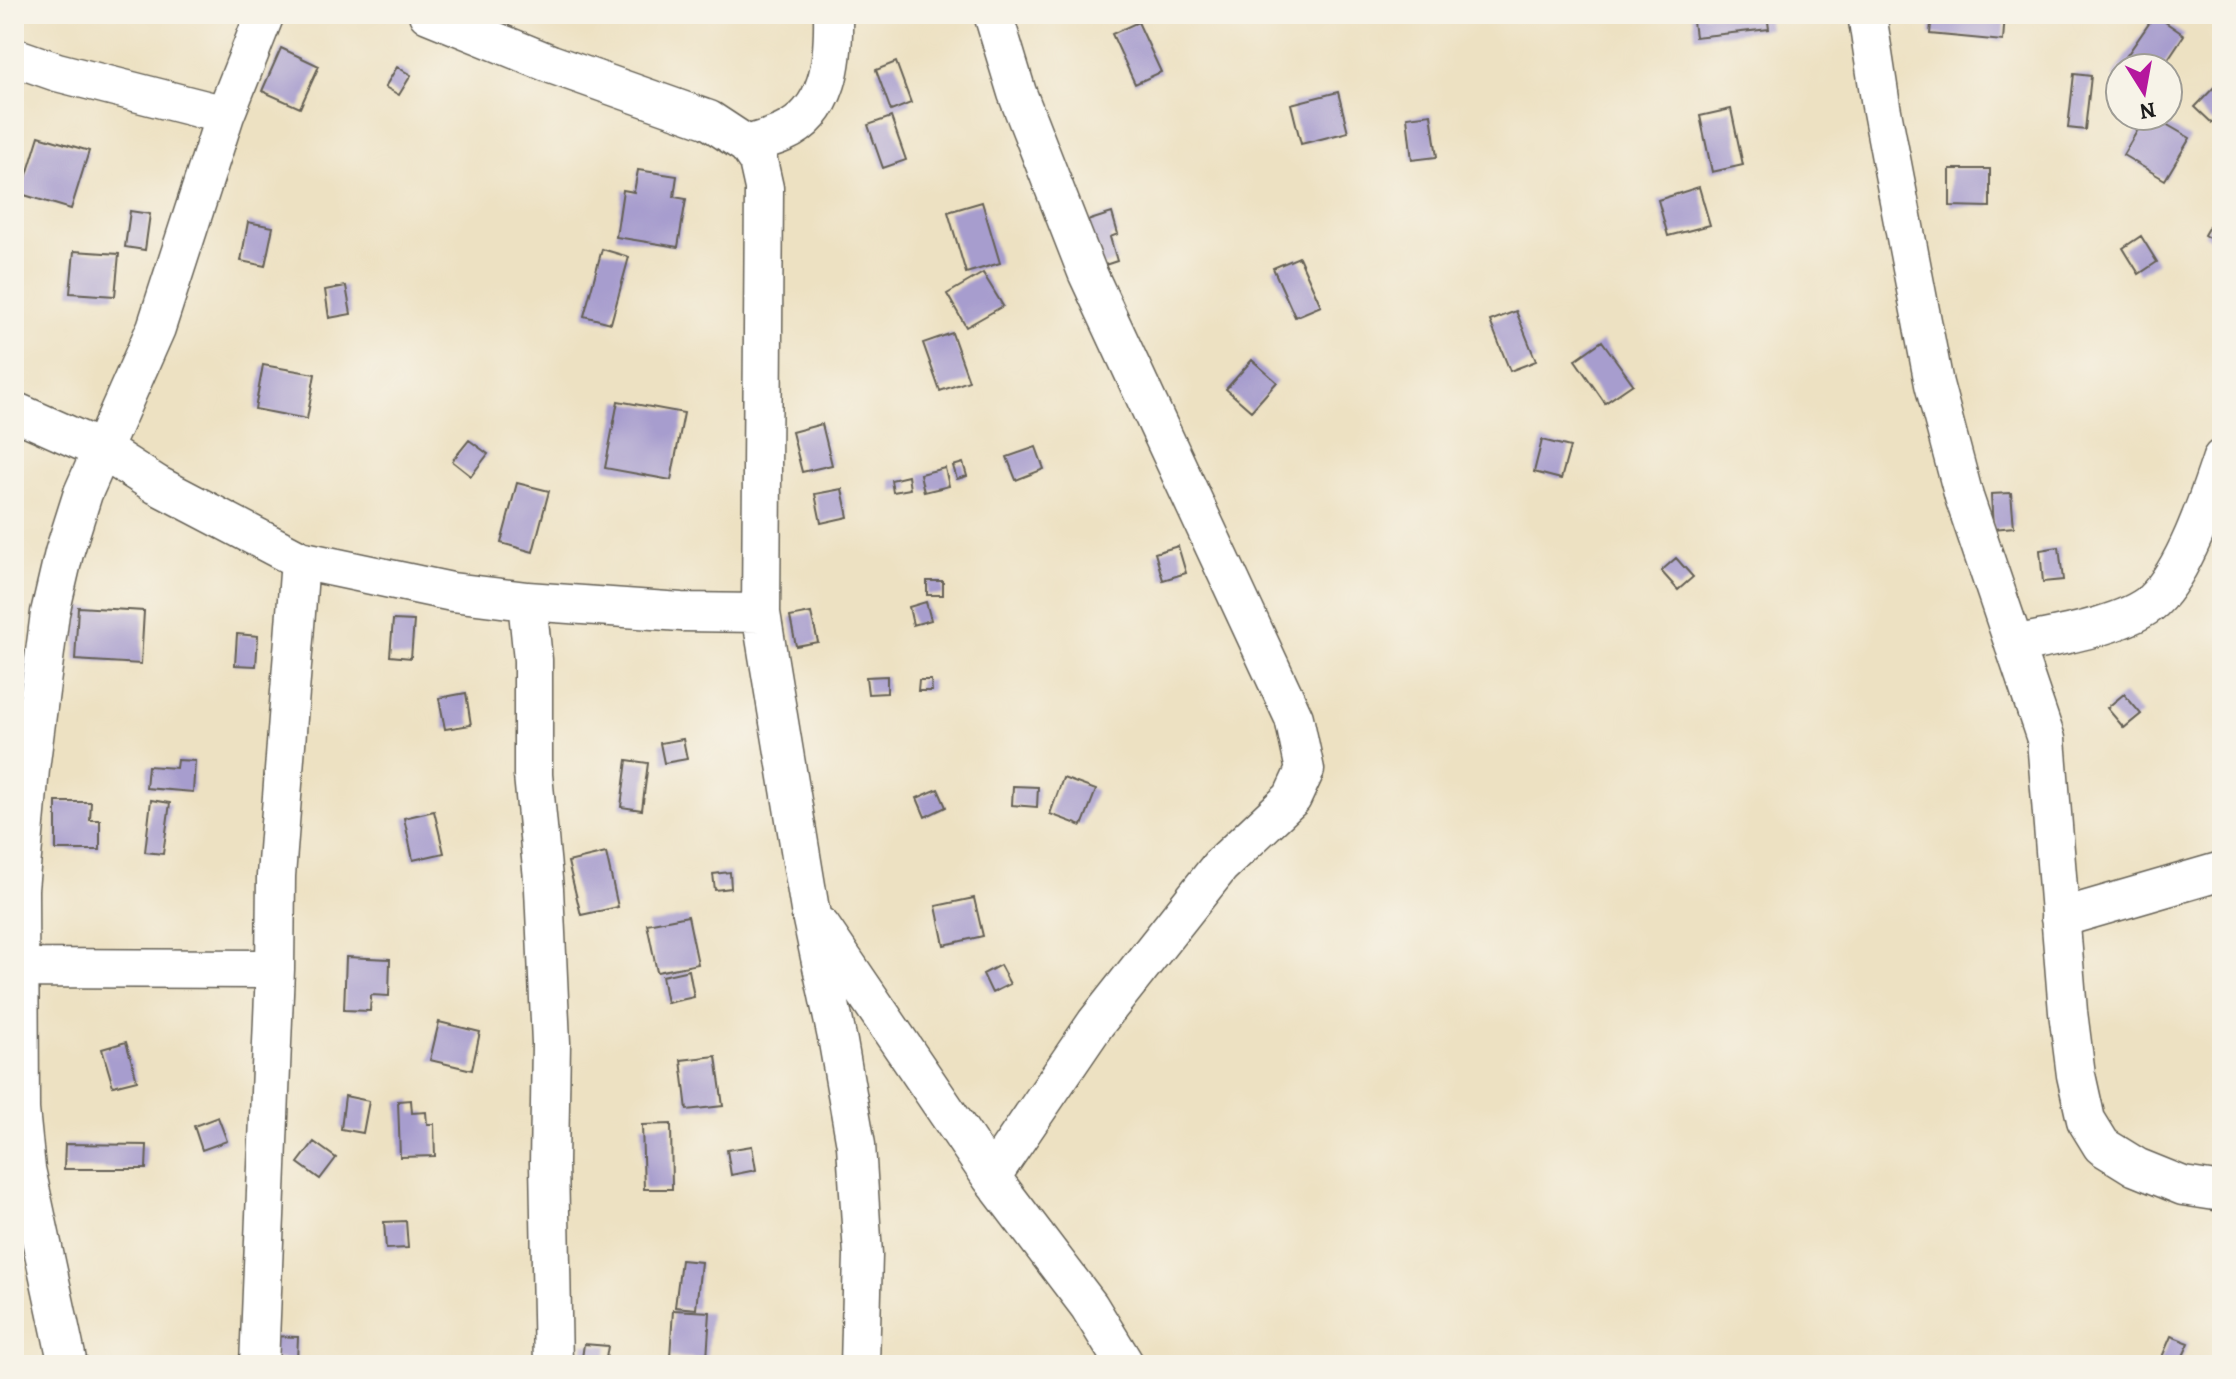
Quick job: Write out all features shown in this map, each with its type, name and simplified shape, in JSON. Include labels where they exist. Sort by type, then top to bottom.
[{"type":"street","points":[[68,1365],[26,1169],[20,1110],[19,889],[30,769],[50,613],[64,553],[83,493],[156,328],[225,115],[265,14]]},
{"type":"street","points":[[428,14],[551,64],[709,120],[747,145],[758,161],[764,188],[761,613],[810,910],[856,1145],[863,1255],[860,1365]]},
{"type":"street","points":[[747,145],[786,132],[813,112],[828,79],[833,14]]},
{"type":"street","points":[[991,1177],[1096,1023],[1220,866],[1292,798],[1305,770],[1294,718],[1087,272],[1017,93],[993,14]]},
{"type":"street","points":[[1867,14],[1881,106],[1934,384],[1964,497],[2046,739],[2076,1075],[2086,1120],[2102,1146],[2136,1167],[2183,1186],[2222,1192]]},
{"type":"street","points":[[14,57],[57,72],[225,115]]},
{"type":"street","points":[[14,411],[104,451],[157,485],[300,560],[452,592],[527,601],[681,612],[761,613]]},
{"type":"street","points":[[2014,645],[2113,623],[2152,601],[2177,566],[2201,518],[2222,458]]},
{"type":"street","points":[[259,1365],[276,876],[300,560]]},
{"type":"street","points":[[527,601],[533,660],[533,775],[544,889],[551,1043],[549,1163],[553,1365]]},
{"type":"street","points":[[2060,918],[2222,871]]},
{"type":"street","points":[[810,910],[991,1177],[1089,1306],[1125,1365]]},
{"type":"street","points":[[18,968],[275,969]]},
{"type":"building","points":[[1692,14],[1767,14],[1769,29],[1695,37]]},
{"type":"building","points":[[1932,14],[2005,14],[2003,41],[1930,34]]},
{"type":"building","points":[[2155,15],[2184,35],[2173,52],[2129,52]]},
{"type":"building","points":[[1138,22],[1161,72],[1135,84],[1112,34]]},
{"type":"building","points":[[281,48],[319,66],[300,108],[262,91]]},
{"type":"building","points":[[896,62],[911,103],[891,111],[876,70]]},
{"type":"building","points":[[397,67],[411,75],[399,95],[385,87]]},
{"type":"building","points":[[2074,74],[2091,76],[2085,130],[2068,128]]},
{"type":"building","points":[[2222,79],[2222,113],[2212,123],[2195,107]]},
{"type":"building","points":[[1338,92],[1348,132],[1301,144],[1291,104]]},
{"type":"building","points":[[1731,109],[1743,165],[1712,172],[1700,116]]},
{"type":"building","points":[[1431,114],[1437,157],[1412,160],[1407,117]]},
{"type":"building","points":[[891,117],[906,160],[883,168],[868,125]]},
{"type":"building","points":[[2137,132],[2180,132],[2190,138],[2165,180],[2123,155]]},
{"type":"building","points":[[39,136],[89,151],[71,209],[21,194]]},
{"type":"building","points":[[1950,169],[1990,169],[1990,207],[1950,206]]},
{"type":"building","points":[[638,170],[677,176],[674,197],[686,199],[678,247],[616,237],[623,190],[634,192]]},
{"type":"building","points":[[1699,187],[1710,225],[1668,236],[1658,200]]},
{"type":"building","points":[[982,202],[1000,263],[966,273],[948,212]]},
{"type":"building","points":[[2222,204],[2222,246],[2204,235]]},
{"type":"building","points":[[130,211],[150,214],[145,250],[125,247]]},
{"type":"building","points":[[1112,213],[1118,234],[1110,237],[1117,261],[1096,268],[1081,223]]},
{"type":"building","points":[[248,222],[273,227],[265,266],[241,261]]},
{"type":"building","points":[[2141,236],[2157,262],[2139,274],[2123,248]]},
{"type":"building","points":[[602,249],[629,257],[611,323],[584,316]]},
{"type":"building","points":[[74,251],[119,254],[115,296],[70,293]]},
{"type":"building","points":[[1299,257],[1321,306],[1295,317],[1273,268]]},
{"type":"building","points":[[983,273],[1003,306],[966,327],[947,294]]},
{"type":"building","points":[[346,286],[351,314],[329,318],[325,290]]},
{"type":"building","points":[[1516,311],[1536,361],[1510,371],[1490,321]]},
{"type":"building","points":[[952,333],[969,381],[940,391],[923,343]]},
{"type":"building","points":[[1602,341],[1633,384],[1605,403],[1575,360]]},
{"type":"building","points":[[1252,360],[1277,382],[1251,411],[1226,389]]},
{"type":"building","points":[[263,365],[315,374],[307,419],[255,409]]},
{"type":"building","points":[[618,401],[684,413],[671,480],[605,468]]},
{"type":"building","points":[[822,424],[832,465],[802,472],[792,432]]},
{"type":"building","points":[[469,440],[488,454],[471,476],[452,461]]},
{"type":"building","points":[[1542,440],[1570,447],[1561,479],[1534,472]]},
{"type":"building","points":[[1036,447],[1044,469],[1016,480],[1007,457]]},
{"type":"building","points":[[963,463],[967,476],[957,479],[953,466]]},
{"type":"building","points":[[945,468],[949,486],[924,492],[920,474]]},
{"type":"building","points":[[908,476],[910,489],[893,492],[891,480]]},
{"type":"building","points":[[517,483],[549,491],[533,552],[501,543]]},
{"type":"building","points":[[842,489],[848,517],[821,523],[815,494]]},
{"type":"building","points":[[2011,493],[2014,527],[1993,529],[1991,494]]},
{"type":"building","points":[[1178,546],[1186,573],[1163,580],[1155,553]]},
{"type":"building","points":[[2059,547],[2063,580],[2043,582],[2040,550]]},
{"type":"building","points":[[1676,558],[1693,577],[1678,590],[1661,571]]},
{"type":"building","points":[[927,581],[943,581],[943,595],[927,595]]},
{"type":"building","points":[[926,602],[931,620],[913,625],[909,607]]},
{"type":"building","points":[[78,607],[144,611],[141,664],[75,660]]},
{"type":"building","points":[[811,613],[818,642],[796,646],[790,617]]},
{"type":"building","points":[[393,620],[414,621],[411,658],[390,656]]},
{"type":"building","points":[[237,634],[258,636],[256,666],[235,665]]},
{"type":"building","points":[[887,676],[887,693],[868,694],[866,677]]},
{"type":"building","points":[[919,680],[931,680],[932,691],[918,691]]},
{"type":"building","points":[[466,693],[471,725],[445,729],[439,698]]},
{"type":"building","points":[[2124,694],[2141,714],[2124,728],[2107,708]]},
{"type":"building","points":[[683,739],[687,759],[664,763],[660,743]]},
{"type":"building","points":[[177,760],[195,761],[193,792],[146,788],[148,766],[176,768]]},
{"type":"building","points":[[627,760],[648,763],[642,810],[621,807]]},
{"type":"building","points":[[1063,778],[1096,790],[1082,826],[1050,814]]},
{"type":"building","points":[[1013,786],[1038,787],[1037,807],[1012,805]]},
{"type":"building","points":[[938,789],[946,807],[925,817],[917,798]]},
{"type":"building","points":[[151,800],[170,803],[163,854],[145,852]]},
{"type":"building","points":[[56,802],[91,802],[90,820],[100,820],[100,850],[56,850]]},
{"type":"building","points":[[434,811],[444,853],[413,860],[404,818]]},
{"type":"building","points":[[606,853],[618,907],[581,915],[568,862]]},
{"type":"building","points":[[730,872],[731,888],[715,890],[713,874]]},
{"type":"building","points":[[974,898],[983,936],[944,945],[936,906]]},
{"type":"building","points":[[688,916],[698,964],[657,972],[647,924]]},
{"type":"building","points":[[346,957],[390,959],[389,996],[371,995],[370,1011],[344,1010]]},
{"type":"building","points":[[1000,965],[1010,984],[992,993],[983,974]]},
{"type":"building","points":[[689,970],[694,997],[667,1003],[662,976]]},
{"type":"building","points":[[439,1022],[480,1032],[472,1070],[430,1060]]},
{"type":"building","points":[[126,1042],[137,1080],[113,1086],[102,1049]]},
{"type":"building","points":[[716,1056],[723,1106],[687,1110],[681,1060]]},
{"type":"building","points":[[345,1096],[369,1101],[363,1133],[341,1129]]},
{"type":"building","points":[[411,1100],[412,1113],[426,1112],[427,1124],[434,1124],[435,1156],[400,1157],[398,1101]]},
{"type":"building","points":[[218,1117],[227,1141],[202,1150],[194,1126]]},
{"type":"building","points":[[671,1124],[672,1189],[644,1189],[642,1125]]},
{"type":"building","points":[[314,1142],[336,1158],[320,1179],[298,1163]]},
{"type":"building","points":[[65,1144],[147,1145],[146,1169],[64,1169]]},
{"type":"building","points":[[752,1146],[756,1170],[731,1175],[727,1150]]},
{"type":"building","points":[[406,1221],[408,1248],[386,1249],[384,1222]]},
{"type":"building","points":[[681,1260],[701,1262],[696,1309],[675,1307]]},
{"type":"building","points":[[673,1310],[710,1312],[707,1359],[670,1357]]},
{"type":"building","points":[[271,1336],[298,1337],[297,1360],[270,1359]]},
{"type":"building","points":[[2171,1336],[2189,1343],[2179,1365],[2159,1364]]},
{"type":"building","points":[[584,1344],[608,1346],[605,1365],[581,1365]]}]
